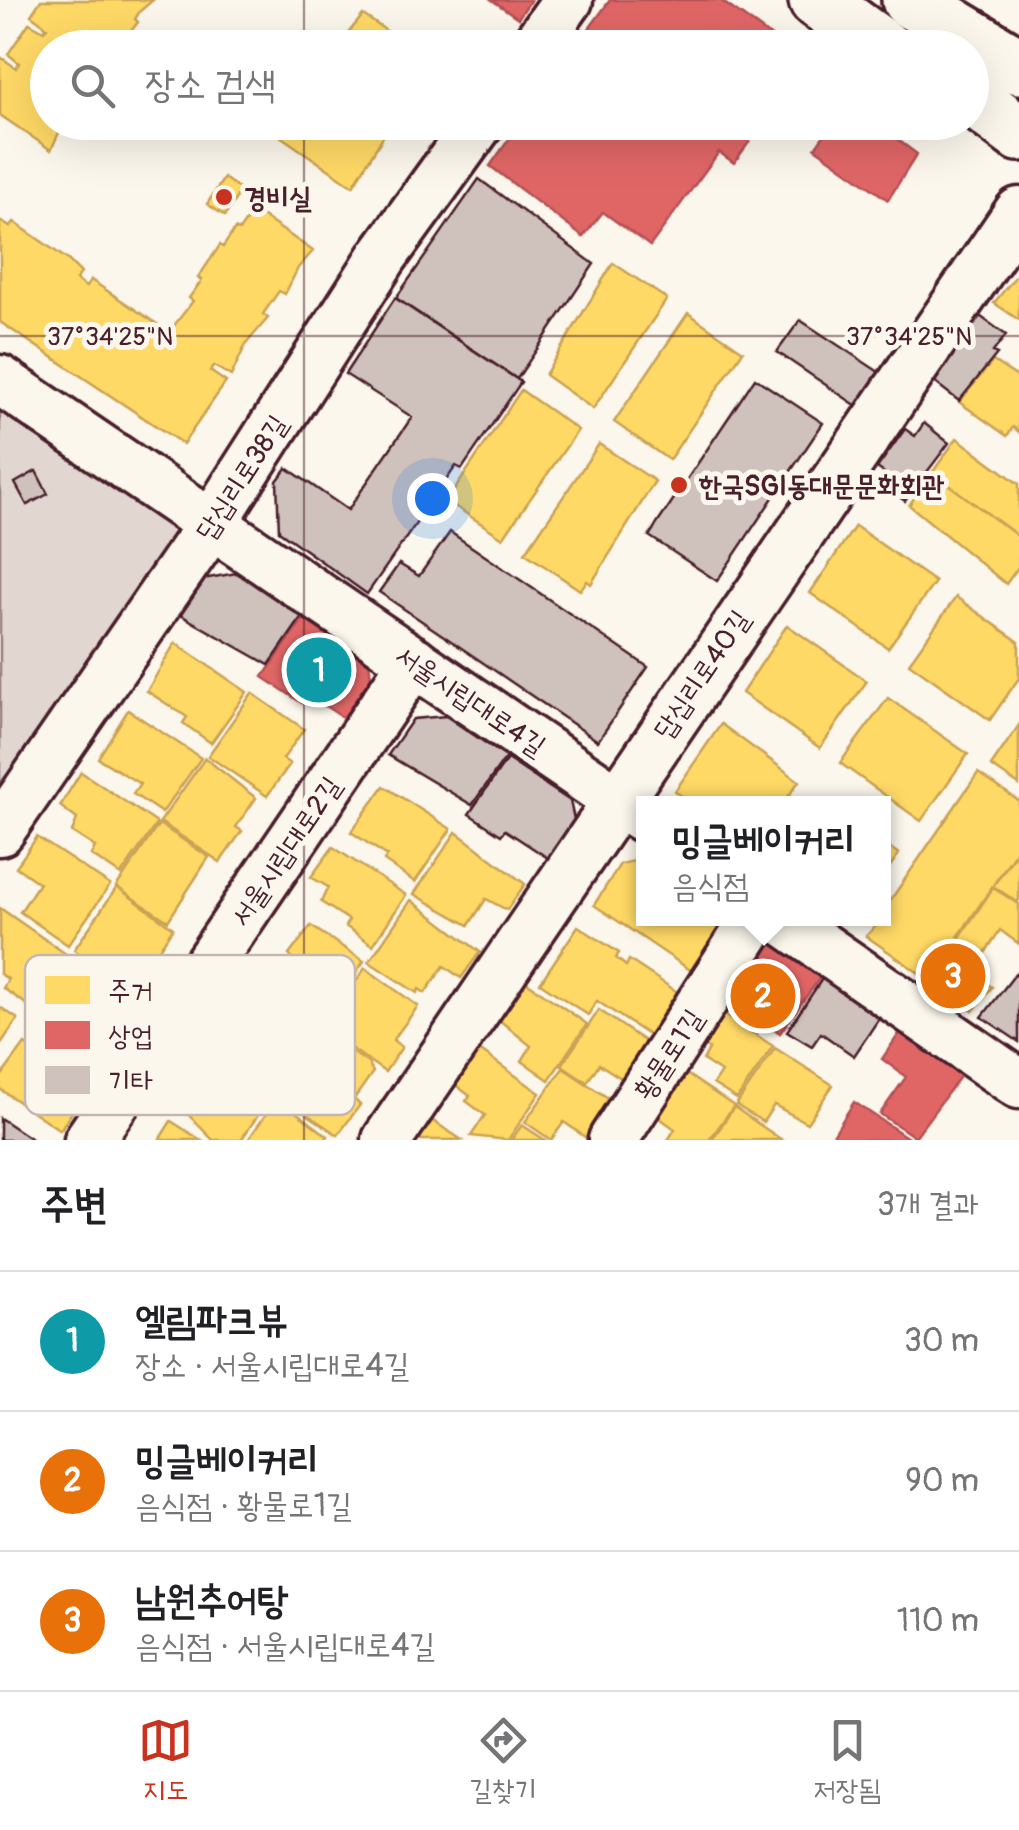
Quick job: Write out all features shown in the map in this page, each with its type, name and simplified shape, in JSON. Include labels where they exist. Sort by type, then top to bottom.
[{"type":"main road","points":[[817,0],[858,30]]},
{"type":"main road","points":[[910,0],[960,30]]},
{"type":"main road","points":[[989,48],[1019,66]]},
{"type":"main road","points":[[989,111],[1019,133]]},
{"type":"street","points":[[547,30],[568,0]]},
{"type":"street","name":"답십리로38길","points":[[0,831],[212,525],[383,256],[467,140]]},
{"type":"street","name":"답십리로40길","points":[[638,796],[1019,212]]},
{"type":"street","name":"서울시립대로4길","points":[[0,380],[630,808]]},
{"type":"street","name":"서울시립대로2길","points":[[215,955],[414,661]]},
{"type":"street","name":"답십리로40길","points":[[388,1140],[630,808]]},
{"type":"street","name":"황물로1길","points":[[613,1140],[751,926]]},
{"type":"street","points":[[792,926],[1019,1084]]},
{"type":"street","name":"서울시립대로2길","points":[[89,1140],[106,1115]]},
{"type":"shaded area","points":[[0,400],[194,532],[0,813]]},
{"type":"building: 주거","points":[[41,0],[153,0],[140,11],[132,30],[45,30],[47,27],[31,15]]},
{"type":"building: 주거","points":[[363,15],[385,30],[351,30]]},
{"type":"building: 주거","points":[[29,23],[42,30],[30,30],[30,136],[0,115],[0,61],[2,58],[16,68],[19,63],[8,54]]},
{"type":"building: 주거","points":[[36,140],[56,140],[51,150]]},
{"type":"building: 주거","points":[[286,140],[381,140],[353,186]]},
{"type":"building: 주거","name":"경비실","points":[[224,178],[241,190],[225,216],[207,204]]},
{"type":"building: 주거","points":[[253,210],[313,251],[298,268],[285,294],[279,291],[263,314],[268,318],[246,344],[231,376],[214,366],[210,371],[226,382],[183,444],[0,322],[0,221],[10,227],[14,222],[68,260],[81,273],[76,280],[86,287],[91,280],[169,332],[193,301],[189,298],[202,280],[198,278],[220,245],[223,247],[235,229],[239,231]]},
{"type":"building: 주거","points":[[613,263],[667,299],[593,409],[545,375]]},
{"type":"building: 주거","points":[[1019,272],[1019,320],[994,303]]},
{"type":"building: 주거","points":[[688,313],[743,351],[669,460],[614,422]]},
{"type":"building: 주거","points":[[993,361],[1019,378],[1019,432],[1013,427],[1007,436],[959,402]]},
{"type":"building: 주거","points":[[521,390],[578,430],[503,538],[447,501]]},
{"type":"building: 주거","points":[[957,438],[1019,484],[1019,537],[932,473]]},
{"type":"building: 주거","points":[[599,444],[655,481],[591,584],[587,581],[580,590],[525,553]]},
{"type":"building: 주거","points":[[933,473],[1019,537],[1019,566],[1006,584],[909,505]]},
{"type":"building: 주거","points":[[855,526],[935,582],[888,648],[810,593]]},
{"type":"building: 주거","points":[[956,597],[1019,642],[1019,678],[990,720],[909,663]]},
{"type":"building: 주거","points":[[787,625],[867,681],[820,748],[742,693]]},
{"type":"building: 주거","points":[[175,643],[247,692],[211,743],[183,723],[187,717],[147,691]]},
{"type":"building: 주거","points":[[252,693],[304,729],[283,759],[290,764],[267,796],[208,756]]},
{"type":"building: 주거","points":[[888,698],[968,754],[921,821],[840,763]]},
{"type":"building: 주거","points":[[128,710],[201,758],[162,813],[133,794],[140,784],[98,758]]},
{"type":"building: 주거","points":[[721,724],[799,781],[789,796],[682,796],[675,791]]},
{"type":"building: 주거","points":[[1019,725],[1019,785],[991,766]]},
{"type":"building: 주거","points":[[205,758],[256,798],[236,827],[242,831],[220,862],[160,822]]},
{"type":"building: 주거","points":[[81,772],[157,823],[121,875],[91,855],[95,847],[72,832],[77,819],[60,806]]},
{"type":"building: 주거","points":[[978,773],[1019,801],[1019,847],[929,980],[866,936],[875,926],[891,926],[891,899]]},
{"type":"building: 주거","points":[[384,786],[451,829],[415,882],[384,861],[387,856],[351,832]]},
{"type":"building: 주거","points":[[159,824],[209,857],[168,921],[116,887]]},
{"type":"building: 주거","points":[[456,832],[525,884],[507,910],[486,899],[469,925],[414,894]]},
{"type":"building: 주거","points":[[37,837],[110,885],[68,945],[20,912],[39,883],[16,867]]},
{"type":"building: 주거","points":[[333,847],[406,895],[373,945],[345,926],[349,920],[321,902],[328,887],[311,877]]},
{"type":"building: 주거","points":[[891,848],[899,854],[891,865]]},
{"type":"building: 주거","points":[[1019,849],[1019,900],[1017,902],[993,886]]},
{"type":"building: 주거","points":[[636,863],[636,926],[729,926],[735,930],[702,978],[594,905],[620,864]]},
{"type":"building: 주거","points":[[117,887],[173,928],[155,955],[82,955],[74,950]]},
{"type":"building: 주거","points":[[993,888],[1019,904],[1019,944],[1000,930],[972,973],[947,956]]},
{"type":"building: 주거","points":[[411,900],[480,952],[461,978],[444,966],[425,993],[419,989],[417,993],[369,962]]},
{"type":"building: 주거","points":[[0,908],[66,954],[25,955],[25,1003],[3,988],[8,979],[0,974]]},
{"type":"building: 주거","points":[[311,926],[355,955],[289,955]]},
{"type":"building: 주거","points":[[578,926],[619,953],[616,958],[626,966],[629,960],[688,999],[659,1042],[597,1001],[588,1015],[540,983]]},
{"type":"building: 주거","points":[[355,955],[364,961],[355,974]]},
{"type":"building: 주거","points":[[947,958],[992,987],[973,1011],[932,983]]},
{"type":"building: 주거","points":[[365,968],[418,1006],[393,1040],[402,1047],[385,1072],[355,1051],[355,983]]},
{"type":"building: 주거","points":[[525,981],[587,1024],[549,1080],[522,1061],[531,1046],[498,1019]]},
{"type":"building: 주거","points":[[0,1007],[18,1019],[0,1045]]},
{"type":"building: 주거","points":[[599,1010],[659,1051],[635,1087],[599,1064],[587,1082],[562,1065]]},
{"type":"building: 주거","points":[[719,1011],[773,1046],[737,1099],[713,1084],[721,1072],[703,1060],[709,1049],[698,1043]]},
{"type":"building: 주거","points":[[25,1044],[25,1106],[0,1089],[0,1078]]},
{"type":"building: 주거","points":[[775,1048],[833,1085],[807,1123],[774,1105],[763,1122],[736,1105]]},
{"type":"building: 주거","points":[[478,1049],[540,1093],[508,1140],[471,1136],[485,1115],[466,1101],[470,1096],[454,1084]]},
{"type":"building: 주거","points":[[355,1054],[373,1072],[355,1098]]},
{"type":"building: 주거","points":[[563,1068],[620,1106],[601,1140],[589,1140],[564,1122],[551,1140],[525,1122]]},
{"type":"building: 주거","points":[[679,1069],[734,1106],[709,1140],[668,1140],[675,1129],[657,1116]]},
{"type":"building: 주거","points":[[734,1107],[782,1140],[712,1140]]},
{"type":"building: 주거","points":[[38,1115],[70,1115],[60,1130]]},
{"type":"building: 주거","points":[[189,1115],[258,1115],[241,1140],[213,1140]]},
{"type":"building: 주거","points":[[265,1115],[300,1115],[328,1136],[325,1140],[248,1140]]},
{"type":"building: 주거","points":[[308,1115],[353,1115],[338,1135]]},
{"type":"building: 주거","points":[[430,1119],[462,1140],[416,1140]]},
{"type":"building: 주거","points":[[171,1121],[201,1140],[159,1140]]},
{"type":"building: 주거","points":[[522,1125],[545,1140],[511,1140]]},
{"type":"building: 상업","points":[[492,0],[531,0],[518,18]]},
{"type":"building: 상업","points":[[610,0],[720,0],[762,30],[588,30]]},
{"type":"building: 상업","points":[[508,140],[751,140],[734,163],[719,152],[650,246],[603,212],[583,237],[490,166]]},
{"type":"building: 상업","points":[[821,140],[898,140],[917,154],[888,200],[815,148]]},
{"type":"building: 상업","points":[[303,619],[369,662],[372,686],[348,721],[307,694],[302,703],[263,677]]},
{"type":"building: 상업","points":[[770,935],[824,972],[780,1033],[737,1005],[751,981],[743,976]]},
{"type":"building: 상업","points":[[903,1028],[961,1067],[962,1074],[915,1137],[880,1114],[906,1077],[882,1059]]},
{"type":"building: 상업","points":[[854,1102],[911,1140],[830,1140]]},
{"type":"building: 기타","points":[[479,179],[594,264],[517,379],[396,298]]},
{"type":"building: 기타","points":[[395,298],[521,382],[462,469],[456,466],[367,594],[279,531],[277,481],[287,468],[348,510],[412,417],[345,374]]},
{"type":"building: 기타","points":[[977,314],[1006,335],[993,352],[997,354],[959,401],[933,381],[945,364],[940,360]]},
{"type":"building: 기타","points":[[800,320],[879,372],[857,406],[777,352]]},
{"type":"building: 기타","points":[[755,378],[823,423],[717,581],[649,536]]},
{"type":"building: 기타","points":[[924,423],[949,443],[905,501],[880,483],[887,475],[877,468],[905,429],[915,436]]},
{"type":"building: 기타","points":[[36,471],[48,494],[27,505],[15,483]]},
{"type":"building: 기타","points":[[450,532],[648,667],[598,741],[379,592],[399,564],[419,576]]},
{"type":"building: 기타","points":[[242,572],[304,614],[269,665],[179,614],[203,579]]},
{"type":"building: 기타","points":[[446,716],[506,757],[472,805],[388,755],[413,719]]},
{"type":"building: 기타","points":[[507,759],[570,801],[575,824],[551,860],[505,830],[501,835],[469,814]]},
{"type":"building: 기타","points":[[826,973],[882,1014],[854,1056],[821,1033],[812,1046],[787,1031]]},
{"type":"building: 기타","points":[[1016,973],[1019,975],[1019,1042],[982,1017]]},
{"type":"building: 기타","points":[[0,1118],[33,1140],[0,1140]]},
{"type":"place","name":"경비실","points":[[224,197]]},
{"type":"place","name":"한국SGI동대문문화회관","points":[[679,485]]},
{"type":"place","name":"엘림파크뷰","points":[[319,670]]},
{"type":"place","name":"남원추어탕","points":[[953,976]]},
{"type":"place","name":"밍글베이커리","points":[[763,996]]}]
